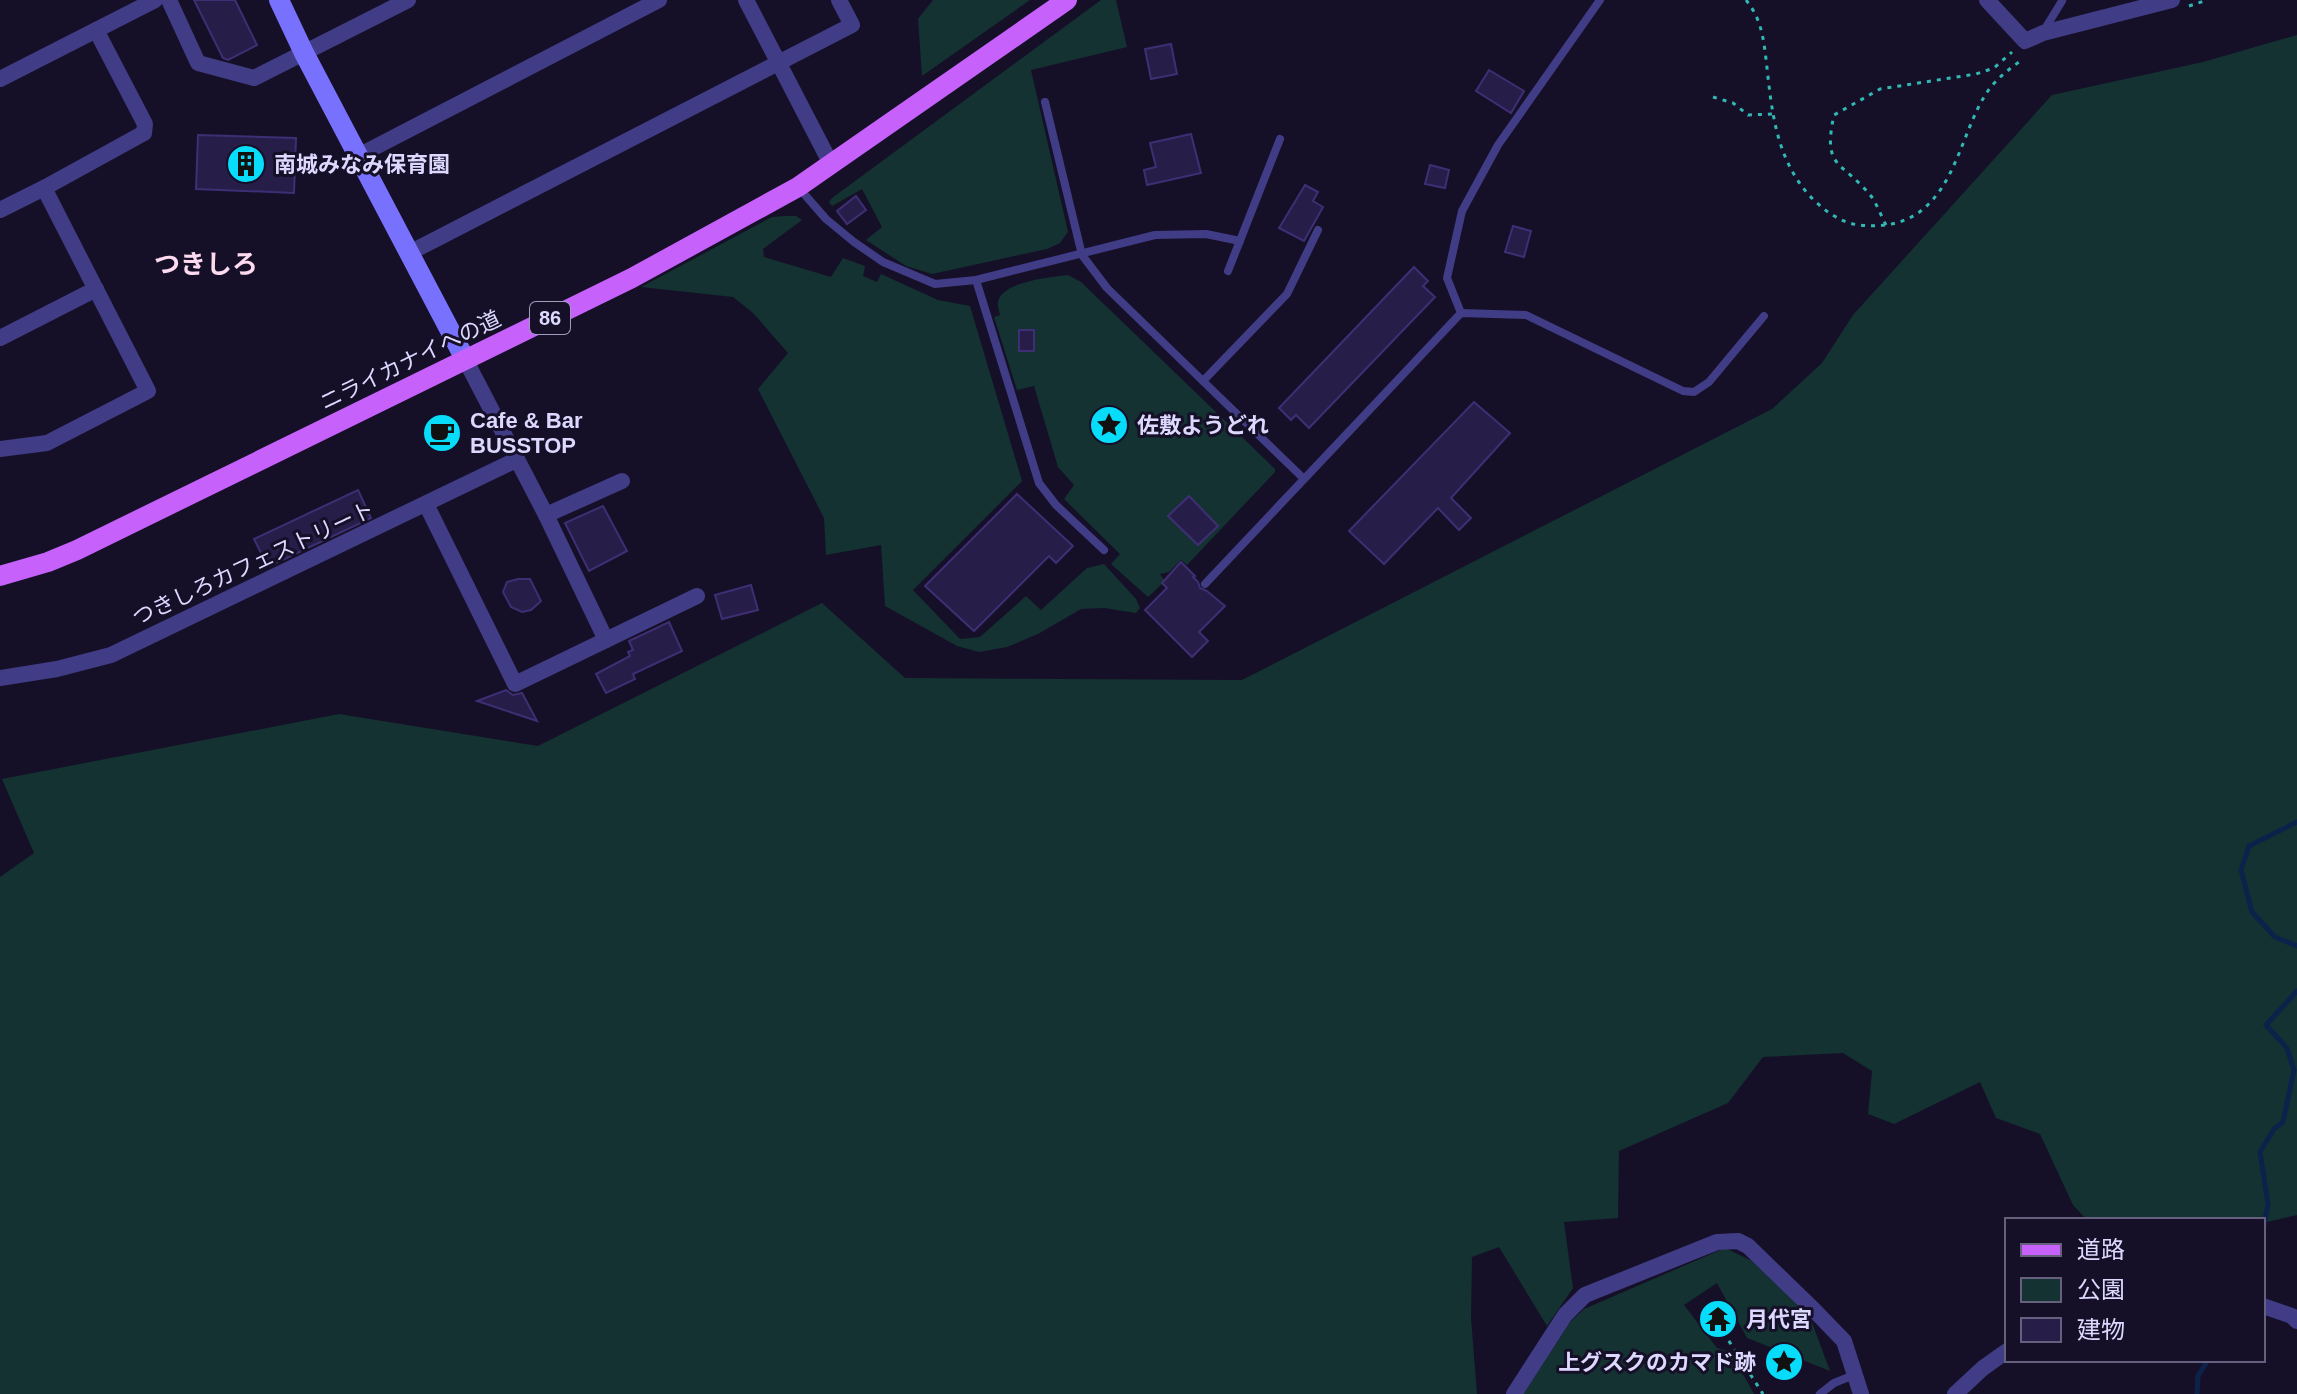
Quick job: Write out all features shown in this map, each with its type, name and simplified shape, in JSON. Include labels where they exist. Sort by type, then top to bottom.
[{"type":"main road","name":"ニライカナイへの道","points":[[0,576],[77,550],[632,278],[798,187],[1067,0]]},
{"type":"street","points":[[0,79],[155,0]]},
{"type":"street","points":[[169,0],[198,63],[254,78],[399,2]]},
{"type":"street","points":[[279,0],[546,515],[606,640]]},
{"type":"street","points":[[358,156],[659,0]]},
{"type":"street","points":[[746,0],[831,164]]},
{"type":"street","points":[[409,253],[852,25],[839,0]]},
{"type":"street","points":[[1987,0],[2028,47],[2043,33],[2177,4]]},
{"type":"street","points":[[0,210],[144,133],[145,124],[96,30]]},
{"type":"street","points":[[0,449],[47,443],[148,391],[44,188]]},
{"type":"street","points":[[0,338],[96,289]]},
{"type":"street","name":"つきしろカフェストリート","points":[[0,678],[57,669],[111,655],[516,460]]},
{"type":"street","points":[[546,515],[622,481]]},
{"type":"street","points":[[426,504],[515,684],[697,596]]},
{"type":"street","points":[[1514,1394],[1565,1315],[1585,1295],[1717,1242],[1728,1241],[1748,1246],[1844,1341],[1861,1394]]},
{"type":"street","points":[[2265,1307],[2292,1316],[2297,1321]]},
{"type":"street","points":[[1955,1394],[2005,1352]]},
{"type":"lane","points":[[1461,313],[1447,278],[1462,211],[1498,145],[1600,0]]},
{"type":"lane","points":[[2043,33],[2062,1]]},
{"type":"lane","points":[[1045,102],[1082,255],[1107,288],[1303,478]]},
{"type":"lane","points":[[1228,271],[1280,139]]},
{"type":"lane","points":[[798,187],[826,219],[883,262],[935,284],[976,280],[1155,235],[1178,233],[1240,241]]},
{"type":"lane","points":[[1203,381],[1287,294],[1318,230]]},
{"type":"lane","points":[[976,280],[1039,483],[1056,505],[1104,550]]},
{"type":"lane","points":[[1205,584],[1461,313],[1526,315],[1683,391],[1694,392],[1709,382],[1764,316]]},
{"type":"lane","points":[[1820,1394],[1834,1383],[1855,1374]]},
{"type":"path","points":[[1746,0],[1762,26],[1772,114],[1788,165],[1815,201],[1846,222],[1866,226],[1886,225],[1917,213],[1932,200],[1945,183],[1984,97],[1996,79],[2028,47]]},
{"type":"path","points":[[2177,4],[2207,0]]},
{"type":"path","points":[[1886,225],[1872,197],[1834,162],[1829,138],[1834,115],[1880,89],[1976,74],[1994,68],[2028,47]]},
{"type":"path","points":[[1713,97],[1733,103],[1748,115],[1772,114]]},
{"type":"path","points":[[1718,1324],[1763,1394]]},
{"type":"green space","points":[[933,0],[1030,0],[922,76],[918,19]]},
{"type":"green space","points":[[1101,0],[1116,0],[1127,47],[1031,70],[1068,232],[1060,243],[1047,249],[932,274],[906,266],[866,240],[882,227],[862,189],[832,206],[829,202],[832,198]]},
{"type":"green space","points":[[2297,35],[2297,1215],[2265,1223],[2265,1218],[2085,1218],[2073,1205],[2040,1134],[1996,1118],[1980,1082],[1894,1124],[1868,1114],[1872,1071],[1843,1053],[1763,1057],[1728,1103],[1619,1151],[1618,1218],[1564,1222],[1573,1288],[1547,1326],[1499,1247],[1472,1257],[1471,1318],[1477,1394],[0,1394],[0,877],[34,853],[2,779],[339,714],[538,746],[822,603],[905,678],[1242,680],[1772,409],[1822,363],[1853,315],[2052,95],[2203,62]]},
{"type":"green space","points":[[796,216],[802,220],[763,249],[764,257],[831,277],[843,258],[865,266],[863,276],[877,282],[881,274],[938,300],[970,306],[1022,481],[913,590],[960,639],[980,637],[1026,596],[1041,610],[1087,568],[1104,564],[1136,599],[1140,608],[1136,613],[1104,608],[1081,609],[1038,634],[1007,647],[979,652],[957,646],[885,606],[881,545],[826,555],[824,518],[758,389],[788,353],[753,313],[733,297],[641,287],[772,217]]},
{"type":"green space","points":[[1068,275],[1081,282],[1275,469],[1187,565],[1181,560],[1169,572],[1160,574],[1165,581],[1148,597],[1111,564],[1120,554],[1064,499],[1074,485],[1058,467],[1034,386],[1017,390],[994,317],[1000,315],[998,302],[1008,290],[1028,282]]},
{"type":"green space","points":[[1725,1248],[1752,1261],[1810,1317],[1830,1371],[1747,1338],[1717,1283],[1684,1305],[1717,1348],[1731,1352],[1754,1394],[1523,1394],[1570,1322],[1584,1309]]},
{"type":"building","points":[[194,0],[235,0],[257,45],[228,60],[223,58]]},
{"type":"building","points":[[1171,44],[1177,74],[1151,79],[1145,49]]},
{"type":"building","points":[[1489,70],[1524,91],[1511,113],[1476,91]]},
{"type":"building","points":[[1191,134],[1201,173],[1147,185],[1144,170],[1156,167],[1150,143]]},
{"type":"building","name":"南城みなみ保育園","points":[[198,135],[296,138],[294,193],[196,189]]},
{"type":"building","points":[[1430,165],[1449,170],[1445,188],[1425,184]]},
{"type":"building","points":[[1305,185],[1318,192],[1313,201],[1323,207],[1304,241],[1279,228]]},
{"type":"building","points":[[856,196],[866,210],[847,224],[837,211]]},
{"type":"building","points":[[1513,226],[1531,231],[1524,257],[1505,252]]},
{"type":"building","points":[[1414,267],[1428,281],[1423,286],[1435,297],[1309,428],[1296,415],[1291,420],[1279,408]]},
{"type":"building","points":[[1019,330],[1034,330],[1034,351],[1019,351]]},
{"type":"building","points":[[1474,402],[1510,433],[1451,498],[1471,518],[1459,530],[1438,508],[1384,564],[1349,531]]},
{"type":"building","points":[[358,490],[371,518],[268,567],[254,539]]},
{"type":"building","points":[[1017,494],[1073,546],[1056,563],[1049,556],[974,631],[925,586]]},
{"type":"building","points":[[1189,496],[1218,526],[1198,545],[1168,516]]},
{"type":"building","points":[[603,506],[627,551],[589,571],[565,523]]},
{"type":"building","points":[[1181,562],[1195,576],[1200,588],[1225,606],[1199,632],[1208,641],[1192,657],[1145,610],[1167,588],[1162,583]]},
{"type":"building","points":[[530,579],[541,601],[531,610],[522,612],[511,607],[503,592],[507,582]]},
{"type":"building","points":[[751,585],[758,610],[722,619],[715,595]]},
{"type":"building","points":[[669,622],[682,651],[633,674],[635,679],[606,693],[596,674],[630,656],[628,652],[633,650],[629,641]]},
{"type":"building","points":[[506,690],[513,695],[522,693],[537,721],[477,701]]},
{"type":"waterway","points":[[2297,822],[2249,846],[2241,870],[2252,912],[2275,937],[2297,946]]},
{"type":"waterway","points":[[2265,1220],[2268,1204],[2260,1152],[2274,1129],[2283,1122],[2294,1070],[2287,1048],[2266,1025],[2297,991]]},
{"type":"waterway","points":[[2197,1394],[2198,1376],[2207,1362]]},
{"type":"place","name":"南城みなみ保育園","points":[[246,164]]},
{"type":"place","name":"佐敷ようどれ","points":[[1109,425]]},
{"type":"place","name":"Cafe & Bar BUSSTOP","points":[[442,433]]},
{"type":"place","name":"月代宮","points":[[1718,1319]]},
{"type":"place","name":"上グスクのカマド跡","points":[[1784,1362]]},
{"type":"district","name":"つきしろ","points":[[206,264]]}]
